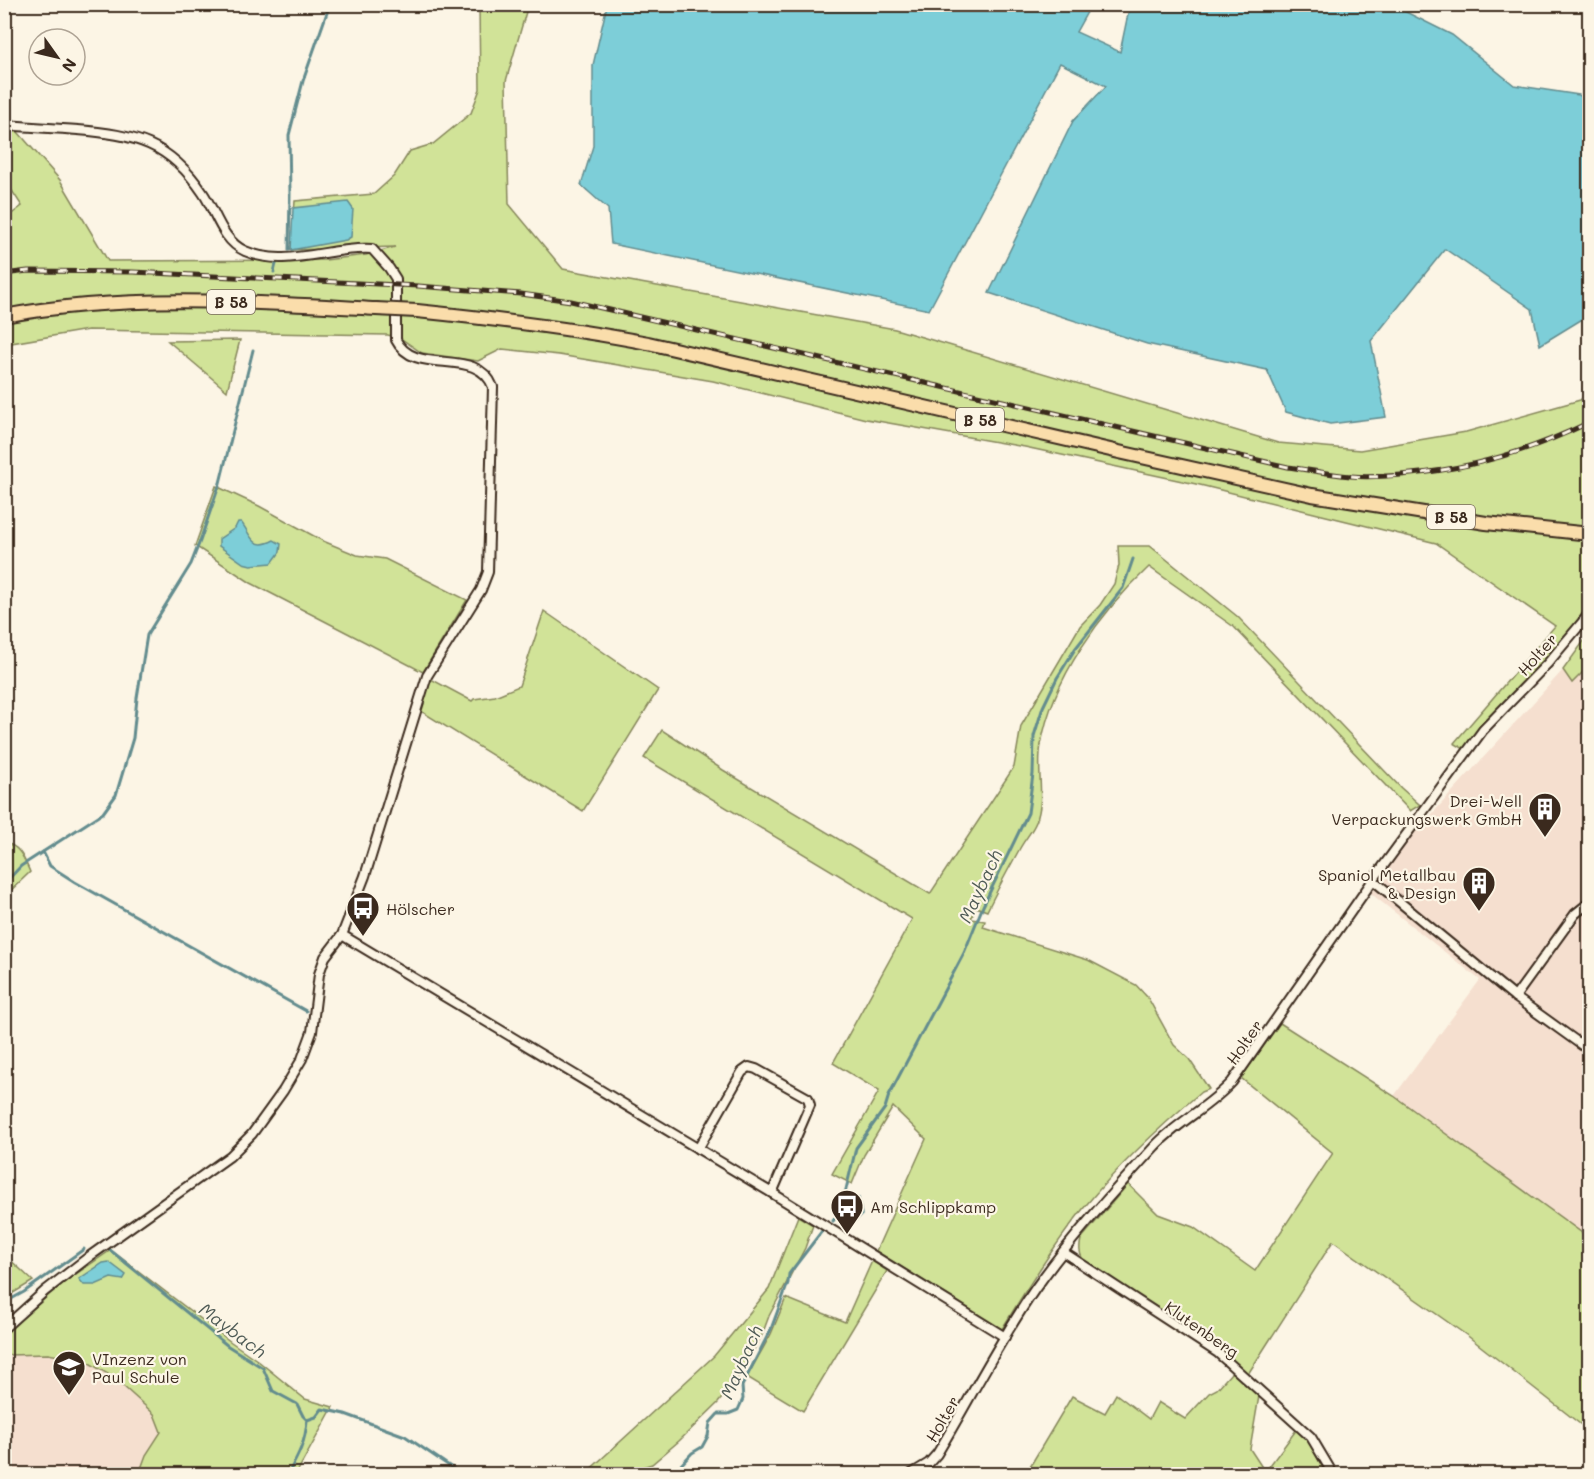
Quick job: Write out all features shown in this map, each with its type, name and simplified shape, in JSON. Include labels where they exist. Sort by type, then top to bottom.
[{"type":"main road","name":"B 58","points":[[4,316],[86,306],[149,302],[280,303],[417,311],[528,322],[648,343],[1312,495],[1486,523],[1590,534]]},
{"type":"street","points":[[4,125],[114,133],[150,144],[188,173],[209,202],[228,237],[246,251],[259,255],[289,257],[349,249],[372,249],[396,279],[396,340],[399,345],[418,358],[472,365],[489,376],[494,387],[488,572],[481,590],[427,676],[365,876],[342,935],[325,957],[319,974],[312,1032],[302,1059],[266,1117],[224,1161],[90,1256],[45,1291],[4,1328]]},
{"type":"street","name":"Holter","points":[[911,1474],[929,1463],[938,1454],[1034,1290],[1063,1252],[1158,1144],[1232,1082],[1373,880],[1484,730],[1548,663],[1590,613]]},
{"type":"street","points":[[1373,880],[1515,997],[1590,1051]]},
{"type":"street","points":[[1515,997],[1575,914],[1590,902]]},
{"type":"street","points":[[342,935],[771,1192],[1005,1337]]},
{"type":"street","points":[[698,1149],[742,1072],[749,1067],[808,1098],[810,1105],[771,1192]]},
{"type":"street","name":"Klutenberg","points":[[1063,1252],[1218,1353],[1311,1437],[1333,1474]]},
{"type":"shaded area","points":[[1589,666],[1589,1238],[1394,1096],[1480,980],[1369,892],[1412,836],[1563,670],[1572,682]]},
{"type":"shaded area","name":"VInzenz von Paul Schule","points":[[48,1354],[86,1361],[113,1377],[154,1414],[161,1432],[146,1455],[139,1474],[5,1474],[4,1359],[8,1355]]},
{"type":"green space","points":[[479,5],[528,5],[506,81],[509,204],[563,269],[895,329],[1278,443],[1360,450],[1466,432],[1580,400],[1589,392],[1589,604],[1558,647],[1480,727],[1464,749],[1454,743],[1555,626],[1436,543],[1196,484],[1025,447],[866,419],[713,381],[559,355],[502,349],[478,361],[422,353],[403,340],[388,335],[88,330],[5,344],[5,219],[22,206],[5,180],[5,131],[18,132],[60,180],[108,261],[325,260],[366,255],[395,247],[291,250],[295,201],[374,194],[394,176],[410,151],[433,144],[471,113],[480,89]]},
{"type":"green space","points":[[240,340],[227,391],[168,341]]},
{"type":"green space","points":[[216,486],[259,506],[323,541],[357,555],[385,559],[467,600],[423,672],[251,583],[195,546]]},
{"type":"green space","points":[[1118,546],[1150,546],[1238,617],[1401,788],[1420,805],[1410,811],[1234,627],[1149,567],[1113,605],[1081,648],[1067,672],[1047,720],[1041,745],[1041,794],[1036,822],[987,911],[976,907],[971,919],[985,921],[983,927],[1088,960],[1136,985],[1148,998],[1174,1045],[1189,1059],[1209,1089],[1201,1092],[1156,1132],[1100,1189],[1053,1249],[1002,1329],[876,1251],[926,1139],[893,1107],[864,1155],[852,1184],[832,1174],[879,1091],[833,1063],[912,919],[644,758],[662,730],[723,770],[930,894],[1014,767],[1021,726],[1080,626],[1100,605],[1114,584],[1119,565]]},
{"type":"green space","points":[[544,611],[658,690],[583,811],[419,710],[431,679],[472,701],[495,696],[519,686]]},
{"type":"green space","points":[[1589,634],[1589,666],[1572,683],[1563,670]]},
{"type":"green space","points":[[4,843],[18,850],[30,872],[5,896]]},
{"type":"green space","points":[[1280,1023],[1394,1096],[1589,1238],[1589,1431],[1469,1337],[1333,1241],[1248,1374],[1190,1329],[1085,1263],[1080,1251],[1081,1239],[1128,1184],[1158,1214],[1193,1227],[1255,1271],[1333,1153],[1241,1078]]},
{"type":"green space","points":[[798,1216],[813,1225],[805,1248],[739,1376],[718,1403],[652,1464],[619,1474],[585,1474],[714,1356],[769,1289]]},
{"type":"green space","points":[[111,1250],[305,1399],[333,1407],[296,1474],[139,1474],[146,1455],[161,1432],[154,1414],[113,1377],[86,1361],[48,1354],[8,1355],[5,1359],[5,1333],[63,1283]]},
{"type":"green space","points":[[5,1255],[33,1281],[4,1298]]},
{"type":"green space","points":[[872,1261],[887,1271],[803,1411],[747,1377],[771,1334],[786,1298],[845,1322]]},
{"type":"green space","points":[[1232,1372],[1259,1396],[1250,1449],[1265,1472],[1297,1429],[1309,1442],[1326,1474],[1026,1473],[1072,1396],[1105,1413],[1116,1394],[1149,1419],[1158,1402],[1185,1419]]},
{"type":"water","points":[[607,5],[1091,5],[1076,32],[1120,52],[1128,14],[1133,5],[1392,5],[1452,35],[1514,85],[1579,95],[1589,103],[1589,315],[1540,345],[1532,309],[1445,249],[1371,341],[1386,417],[1330,424],[1286,412],[1267,370],[1147,344],[989,293],[1073,121],[1106,86],[1060,63],[929,310],[611,244],[608,209],[581,185],[593,146],[593,65]]},
{"type":"water","points":[[348,202],[353,209],[351,237],[346,240],[291,250],[293,208]]},
{"type":"water","points":[[238,522],[241,522],[257,543],[274,540],[281,544],[280,552],[272,563],[251,565],[243,563],[219,546],[219,539],[235,528]]},
{"type":"water","points":[[850,1198],[859,1198],[862,1215],[852,1224],[843,1219],[841,1213]]},
{"type":"water","points":[[109,1262],[126,1275],[123,1280],[111,1278],[95,1285],[84,1285],[79,1279],[103,1263]]},
{"type":"waterway","points":[[289,250],[289,135],[303,81],[330,4]]},
{"type":"waterway","points":[[274,272],[276,264]]},
{"type":"waterway","points":[[4,884],[21,866],[103,813],[116,795],[133,738],[147,635],[191,564],[200,541],[220,483],[253,350]]},
{"type":"waterway","name":"Maybach","points":[[833,1221],[841,1210],[856,1148],[885,1108],[889,1095],[964,953],[983,906],[1028,813],[1033,774],[1034,736],[1043,707],[1075,649],[1123,588],[1133,559]]},
{"type":"waterway","points":[[43,852],[50,866],[75,882],[306,1011]]},
{"type":"waterway","name":"Maybach","points":[[661,1474],[666,1467],[678,1468],[692,1453],[702,1447],[708,1436],[710,1423],[718,1414],[728,1414],[738,1410],[743,1399],[742,1386],[771,1329],[788,1283],[789,1274],[822,1231]]},
{"type":"waterway","name":"Maybach","points":[[4,1303],[24,1292],[84,1249]]},
{"type":"waterway","name":"Maybach","points":[[110,1250],[228,1346],[263,1368],[273,1391],[297,1404],[307,1420],[316,1417],[322,1409],[345,1414],[405,1436],[461,1474]]},
{"type":"waterway","points":[[288,1474],[303,1442],[307,1420]]},
{"type":"railway","points":[[4,274],[28,271],[133,272],[418,286],[521,294],[571,301],[1288,467],[1351,476],[1411,474],[1480,462],[1524,449],[1590,422]]},
{"type":"place","name":"Drei-Well Verpackungswerk GmbH","points":[[1545,838]]},
{"type":"place","name":"Spaniol Metallbau & Design","points":[[1479,912]]},
{"type":"place","name":"Hölscher","points":[[363,937]]},
{"type":"place","name":"Am Schlippkamp","points":[[847,1235]]},
{"type":"place","name":"VInzenz von Paul Schule","points":[[69,1396]]}]
